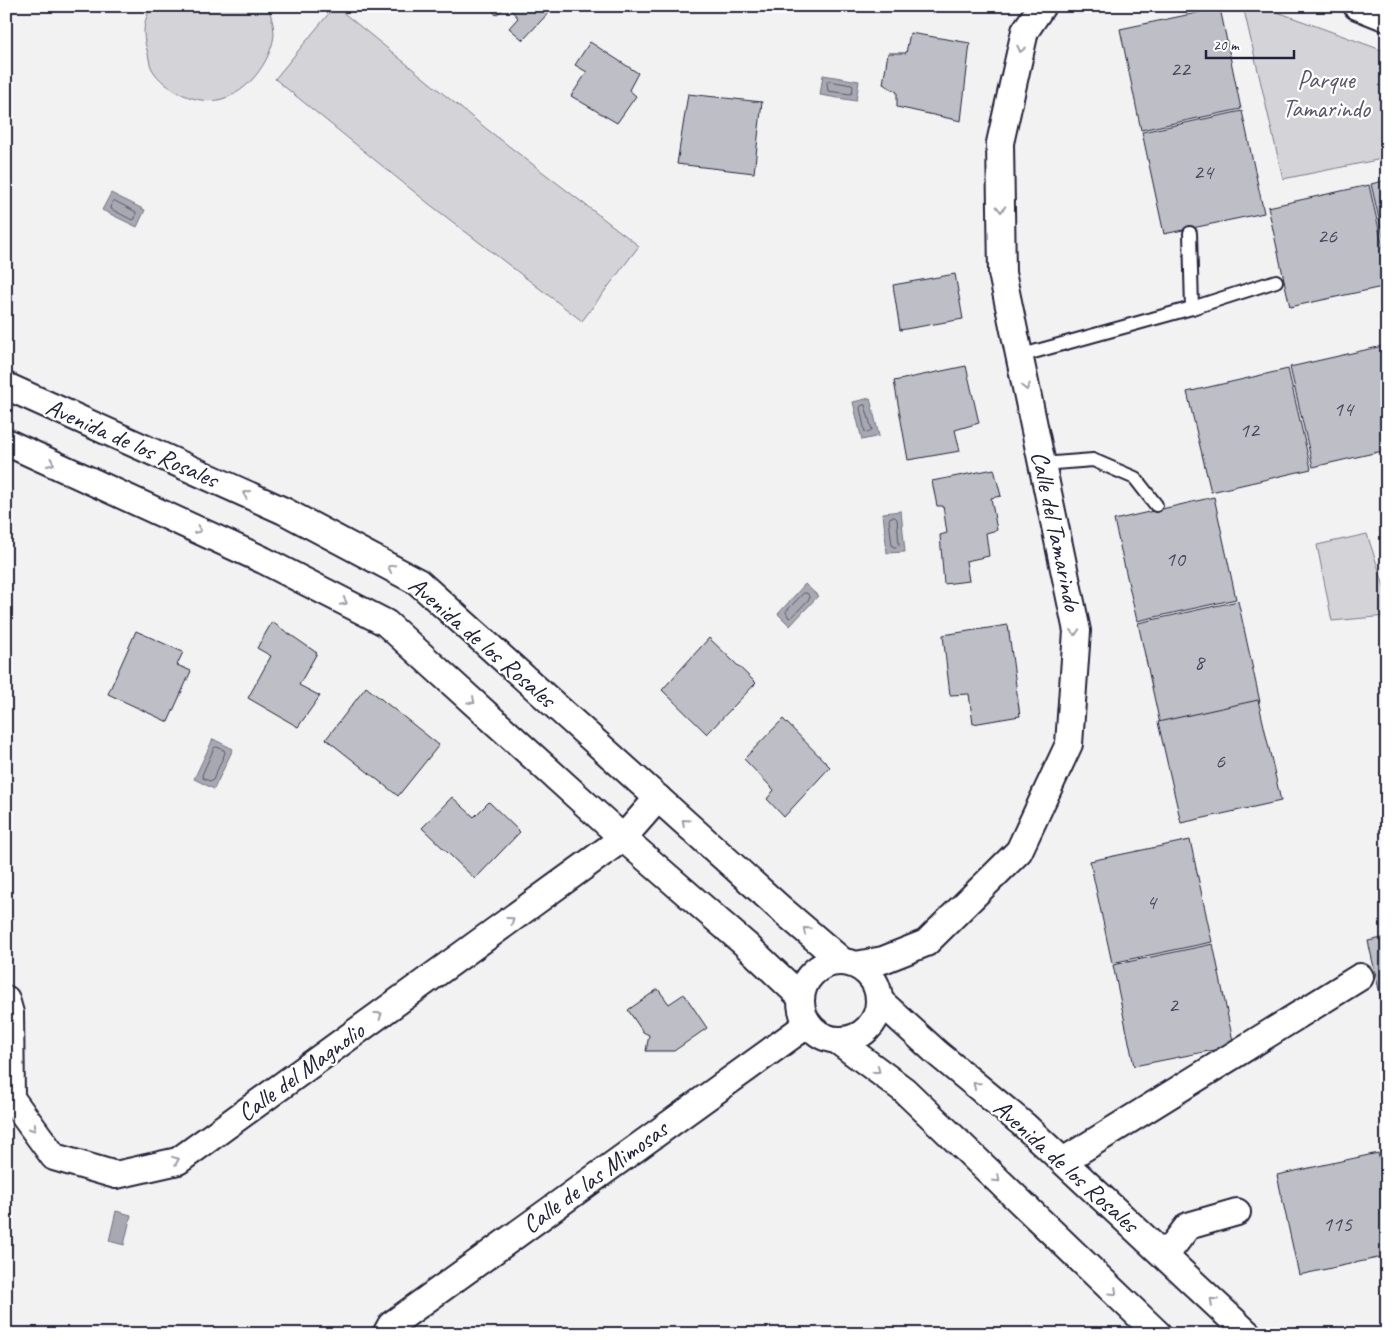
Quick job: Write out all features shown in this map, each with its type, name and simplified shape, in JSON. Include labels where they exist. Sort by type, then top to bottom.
[{"type":"street","name":"Calle del Tamarindo","points":[[850,964],[883,960],[926,943],[1019,851],[1069,744],[1076,631],[1002,273],[1000,143],[1025,31],[1042,6]]},
{"type":"street","points":[[1357,6],[1387,18]]},
{"type":"street","name":"Avenida de los Rosales","points":[[6,386],[284,511],[418,582],[781,909],[850,964]]},
{"type":"street","name":"Avenida de los Rosales","points":[[6,442],[263,560],[386,624],[623,838],[745,944],[801,998]]},
{"type":"street","name":"Calle del Magnolio","points":[[6,999],[10,1012],[12,1098],[54,1158],[116,1175],[178,1161],[623,838],[658,798]]},
{"type":"street","points":[[832,963],[850,964],[866,971],[873,980],[878,990],[880,1001],[878,1014],[872,1025],[862,1034],[851,1040],[838,1041],[826,1038],[808,1024],[804,1016],[801,998],[804,986],[820,968],[832,963]]},
{"type":"street","points":[[1063,1161],[1360,977]]},
{"type":"street","name":"Avenida de los Rosales","points":[[880,1001],[937,1053],[1024,1125],[1248,1334]]},
{"type":"street","name":"Calle de las Mimosas","points":[[386,1334],[391,1325],[808,1024]]},
{"type":"street","points":[[838,1041],[904,1090],[1158,1334]]},
{"type":"street","points":[[1165,1256],[1188,1226],[1237,1212]]},
{"type":"lane","points":[[1190,233],[1192,308]]},
{"type":"lane","points":[[1019,356],[1192,308],[1276,281]]},
{"type":"lane","points":[[1042,464],[1093,460],[1136,478],[1156,505]]},
{"type":"green space","points":[[152,6],[269,6],[274,33],[265,62],[246,86],[229,97],[213,101],[203,100],[192,98],[173,90],[157,77],[150,65],[144,33],[145,22]]},
{"type":"green space","points":[[335,6],[488,130],[639,246],[582,321],[428,203],[275,79]]},
{"type":"green space","name":"Parque Tamarindo","points":[[1243,6],[1261,6],[1387,52],[1387,158],[1283,179]]},
{"type":"green space","points":[[1367,534],[1387,595],[1387,616],[1332,621],[1317,545]]},
{"type":"water","points":[[823,75],[859,81],[856,101],[820,95]]},
{"type":"water","points":[[111,193],[145,210],[137,227],[102,210]]},
{"type":"water","points":[[870,398],[879,436],[862,440],[853,402]]},
{"type":"water","points":[[901,511],[905,552],[887,553],[883,513]]},
{"type":"water","points":[[805,584],[818,596],[790,626],[778,614]]},
{"type":"water","points":[[213,739],[233,749],[214,789],[194,779]]},
{"type":"water","points":[[116,1211],[131,1215],[124,1245],[109,1241]]},
{"type":"building","points":[[489,6],[507,6],[496,15]]},
{"type":"building","points":[[508,6],[555,6],[523,40],[509,28],[518,18]]},
{"type":"building","points":[[1220,8],[1241,109],[1141,130],[1120,29]]},
{"type":"building","points":[[910,33],[970,43],[961,121],[897,107],[897,92],[883,84],[888,53],[906,53]]},
{"type":"building","points":[[590,42],[638,73],[629,90],[636,96],[617,123],[571,96],[587,72],[575,65]]},
{"type":"building","points":[[688,94],[762,102],[754,173],[677,164]]},
{"type":"building","points":[[1242,111],[1264,213],[1164,234],[1142,132]]},
{"type":"building","points":[[1387,180],[1387,254],[1371,184]]},
{"type":"building","points":[[1369,185],[1387,265],[1387,286],[1290,307],[1268,207]]},
{"type":"building","points":[[955,274],[963,319],[900,330],[893,285]]},
{"type":"building","points":[[1387,345],[1387,450],[1313,467],[1290,367]]},
{"type":"building","points":[[966,366],[979,423],[955,430],[960,451],[908,460],[894,381]]},
{"type":"building","points":[[1288,369],[1311,469],[1211,492],[1187,392]]},
{"type":"building","points":[[994,469],[1001,496],[991,498],[997,530],[986,533],[989,556],[966,561],[969,581],[944,584],[940,535],[947,533],[943,506],[937,506],[932,481]]},
{"type":"building","points":[[1214,497],[1236,599],[1137,621],[1114,520]]},
{"type":"building","points":[[1238,601],[1260,702],[1160,724],[1138,623]]},
{"type":"building","points":[[272,622],[317,653],[299,685],[320,696],[298,727],[248,698],[271,656],[257,648]]},
{"type":"building","points":[[1008,625],[1020,716],[973,724],[969,694],[950,695],[943,635]]},
{"type":"building","points":[[136,631],[183,652],[177,665],[191,671],[168,722],[108,694]]},
{"type":"building","points":[[709,638],[756,683],[707,734],[662,690]]},
{"type":"building","points":[[366,687],[439,745],[398,796],[326,739]]},
{"type":"building","points":[[1258,700],[1281,801],[1181,823],[1158,722]]},
{"type":"building","points":[[783,719],[830,767],[784,817],[767,799],[774,790],[744,759]]},
{"type":"building","points":[[452,797],[474,817],[489,802],[520,832],[475,879],[422,828]]},
{"type":"building","points":[[1190,840],[1212,942],[1112,963],[1090,861]]},
{"type":"building","points":[[1387,937],[1387,1025],[1368,941]]},
{"type":"building","points":[[1213,944],[1234,1046],[1134,1066],[1113,965]]},
{"type":"building","points":[[658,989],[669,1004],[684,994],[707,1028],[674,1051],[646,1051],[649,1035],[643,1032],[628,1010]]},
{"type":"building","points":[[1387,1151],[1387,1180],[1381,1152]]},
{"type":"building","points":[[1378,1153],[1387,1191],[1387,1256],[1299,1275],[1277,1175]]}]
